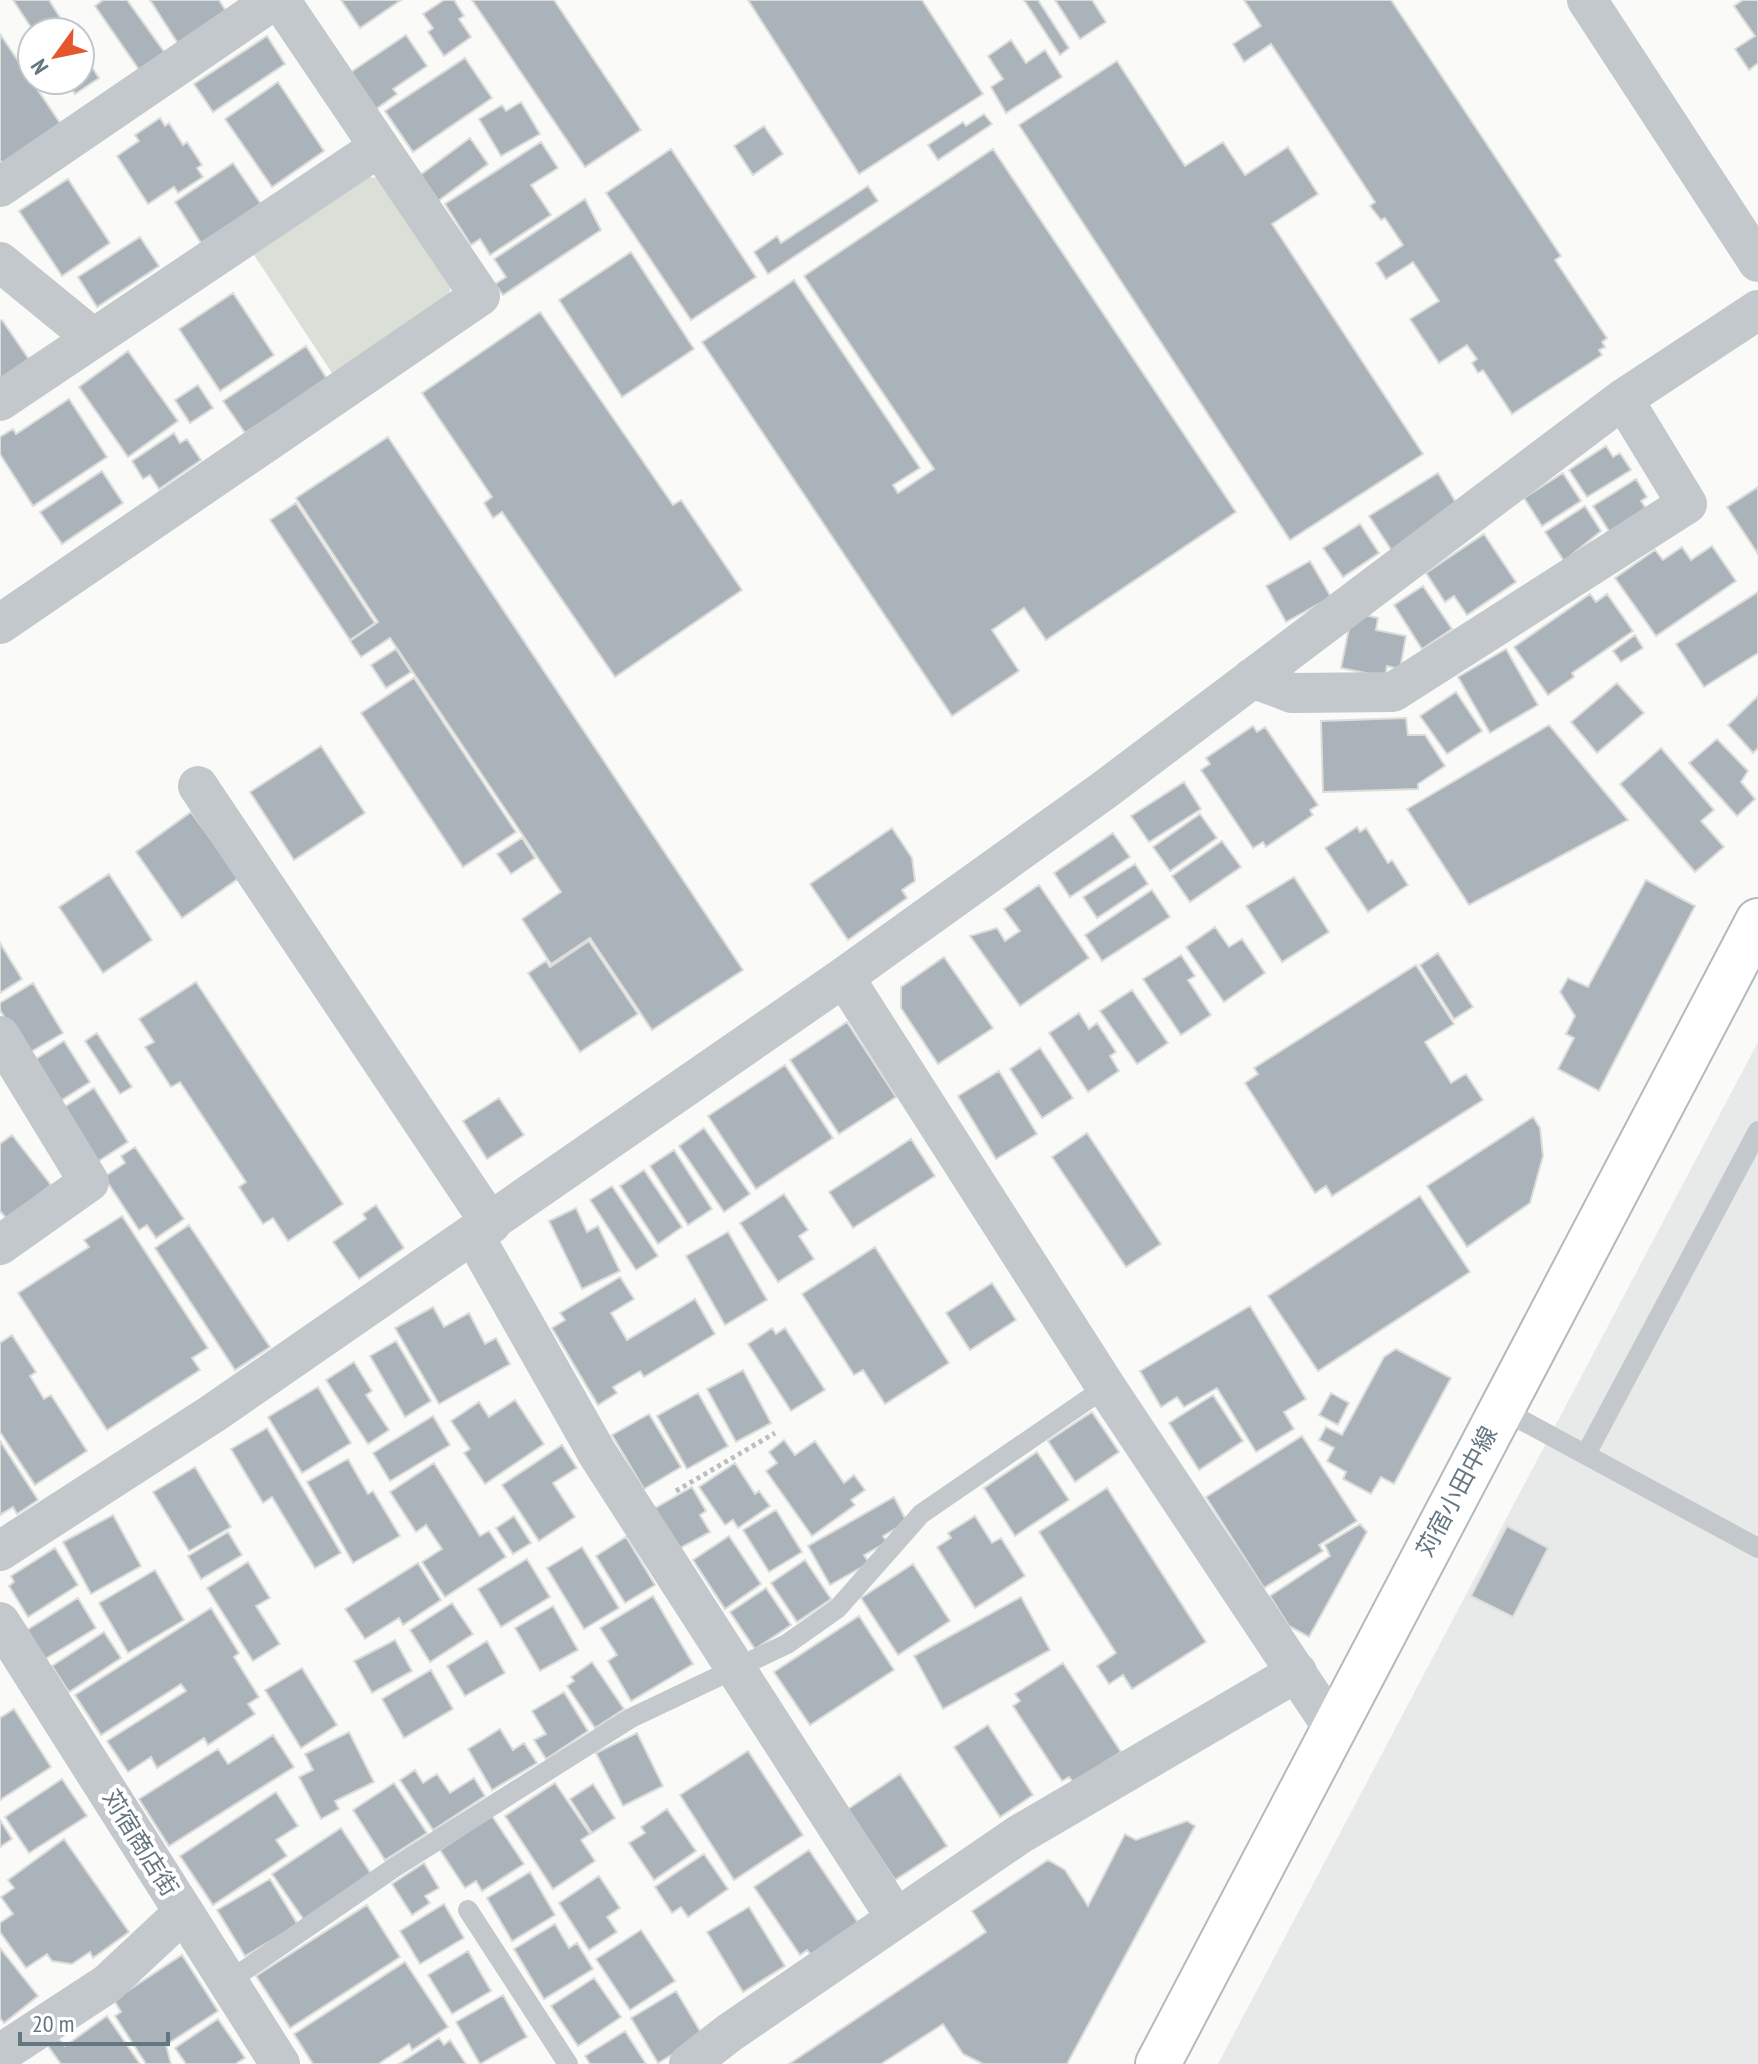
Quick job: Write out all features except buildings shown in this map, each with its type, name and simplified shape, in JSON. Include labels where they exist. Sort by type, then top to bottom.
[{"type":"street","points":[[0,187],[277,0],[480,296],[476,302],[0,624]]},
{"type":"street","points":[[1587,0],[1758,262]]},
{"type":"street","points":[[0,401],[379,147]]},
{"type":"street","points":[[0,262],[93,338]]},
{"type":"street","points":[[0,1551],[212,1414],[844,977],[1090,801],[1623,399],[1758,310]]},
{"type":"street","points":[[1252,678],[1292,693],[1393,692],[1687,504],[1623,399]]},
{"type":"street","points":[[198,786],[482,1229],[635,1514],[896,1918]]},
{"type":"street","name":"苅宿小田中線","points":[[1158,2064],[1758,921]]},
{"type":"street","points":[[844,977],[1106,1387],[1333,1728]]},
{"type":"street","points":[[0,1036],[89,1182],[0,1245]]},
{"type":"street","name":"苅宿商店街","points":[[0,1622],[280,2064]]},
{"type":"street","points":[[689,2064],[1020,1834],[1297,1672]]},
{"type":"street","points":[[0,2054],[107,1984],[184,1912]]},
{"type":"lane","points":[[1586,1454],[1758,1131]]},
{"type":"lane","points":[[229,1981],[395,1867],[631,1718],[735,1672],[787,1644],[838,1608],[921,1514],[1106,1387]]},
{"type":"lane","points":[[1501,1409],[1758,1548]]},
{"type":"lane","points":[[468,1910],[568,2064]]},
{"type":"path","points":[[635,1514],[775,1433]]},
{"type":"shaded area","points":[[364,176],[383,179],[453,280],[447,300],[334,376],[252,252]]},
{"type":"shaded area","points":[[1758,1042],[1758,2064],[1218,2064]]}]
